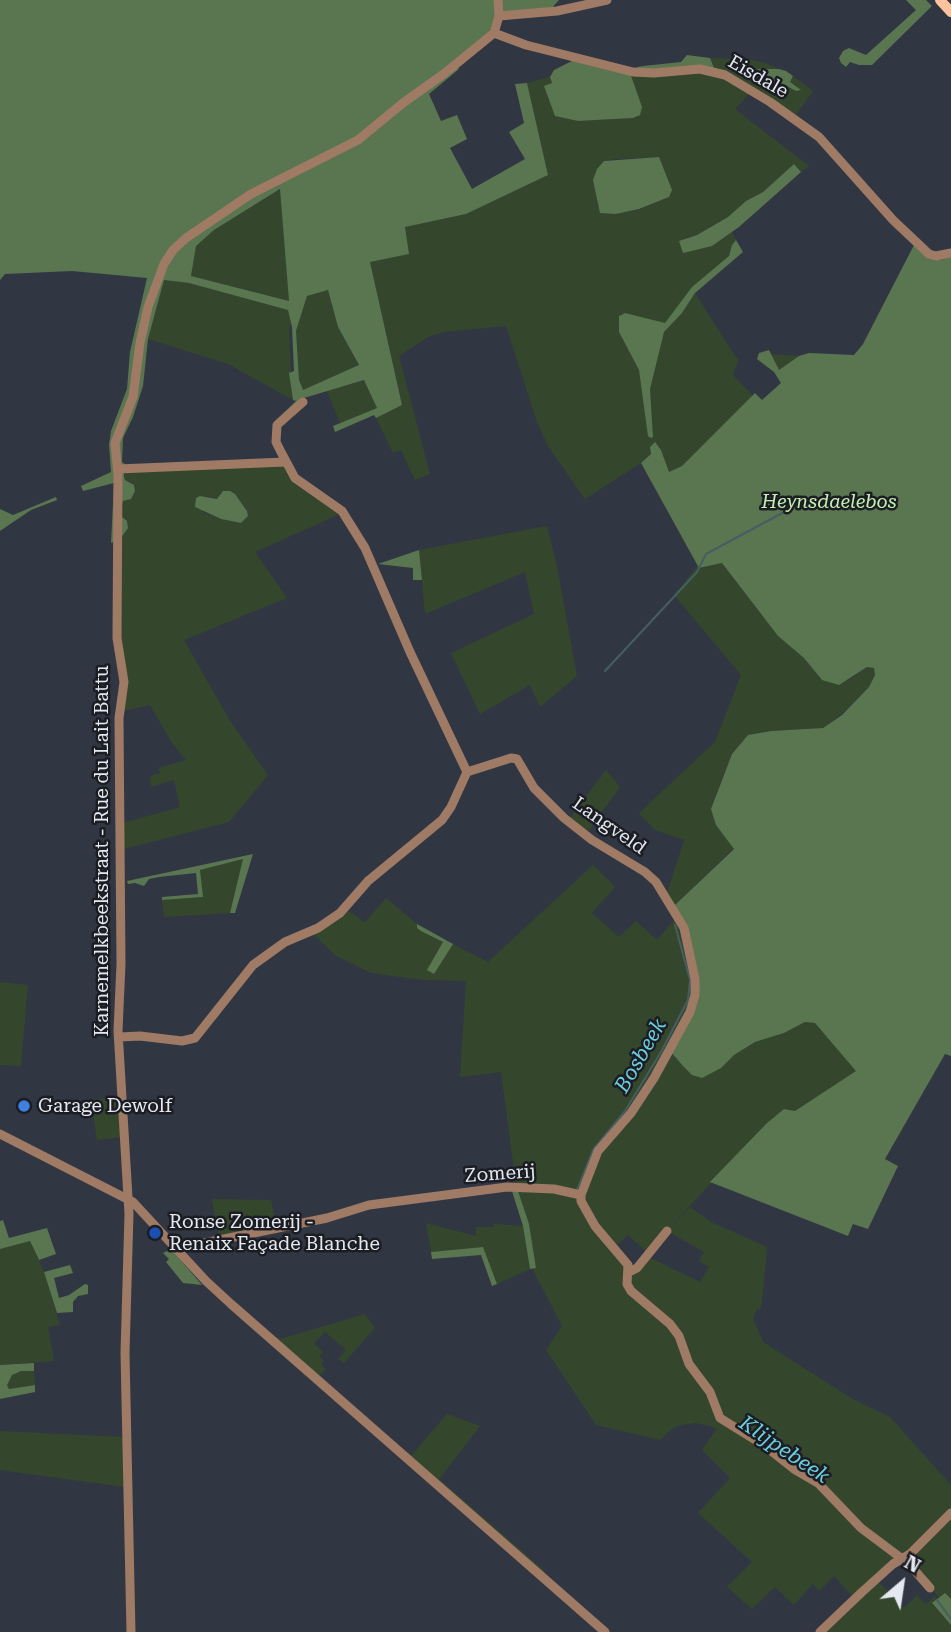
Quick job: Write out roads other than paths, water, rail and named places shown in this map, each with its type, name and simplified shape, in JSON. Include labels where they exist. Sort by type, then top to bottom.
[{"type":"main road","points":[[940,0],[951,12]]},
{"type":"street","points":[[494,33],[499,16],[498,0]]},
{"type":"street","points":[[499,16],[557,11],[607,0]]},
{"type":"street","name":"Eisdale","points":[[494,33],[559,54],[633,72],[659,73],[700,69],[725,75],[770,102],[819,137],[893,220],[929,254],[936,256],[951,253]]},
{"type":"street","name":"Karnemelkbeekstraat - Rue du Lait Battu","points":[[131,1632],[125,1353],[128,1198],[120,1037],[119,718],[124,682],[117,638],[118,469],[115,443],[132,402],[143,326],[159,277],[173,250],[186,238],[251,194],[358,140],[494,33]]},
{"type":"street","points":[[120,1037],[140,1036],[182,1041],[195,1038],[256,961],[285,942],[318,928],[340,913],[368,881],[442,820],[452,807],[467,772],[407,646],[365,548],[342,511],[297,480],[276,442],[277,425],[303,402]]},
{"type":"street","points":[[118,469],[285,462]]},
{"type":"street","name":"Langveld","points":[[467,772],[517,758],[534,788],[564,818],[656,882],[678,915],[691,954],[695,988],[690,1012],[654,1078],[631,1113],[598,1151],[581,1195]]},
{"type":"street","points":[[0,1133],[128,1198],[174,1249],[231,1304],[605,1632]]},
{"type":"street","name":"Zomerij","points":[[174,1249],[327,1218],[369,1205],[508,1187],[554,1189],[581,1195]]},
{"type":"street","points":[[581,1195],[581,1201],[591,1221],[624,1260],[629,1272],[628,1284],[631,1292],[670,1324],[679,1336],[690,1364],[710,1392],[720,1418],[818,1483],[860,1528],[901,1558],[930,1588]]},
{"type":"street","points":[[629,1272],[637,1268],[667,1231]]},
{"type":"street","points":[[820,1632],[951,1513]]},
{"type":"waterway","name":"Bosbeek","points":[[605,671],[697,572],[706,554],[786,511]]},
{"type":"waterway","name":"Bosbeek","points":[[577,1190],[593,1150],[625,1111],[661,1052],[688,1000],[690,980],[675,925]]},
{"type":"waterway","name":"Klijpebeek","points":[[937,1600],[951,1619]]},
{"type":"place","name":"Garage Dewolf","points":[[24,1106]]},
{"type":"place","name":"Ronse Zomerij - Renaix Façade Blanche","points":[[155,1233]]},
{"type":"park label","name":"Heynsdaelebos","points":[[829,502]]}]
